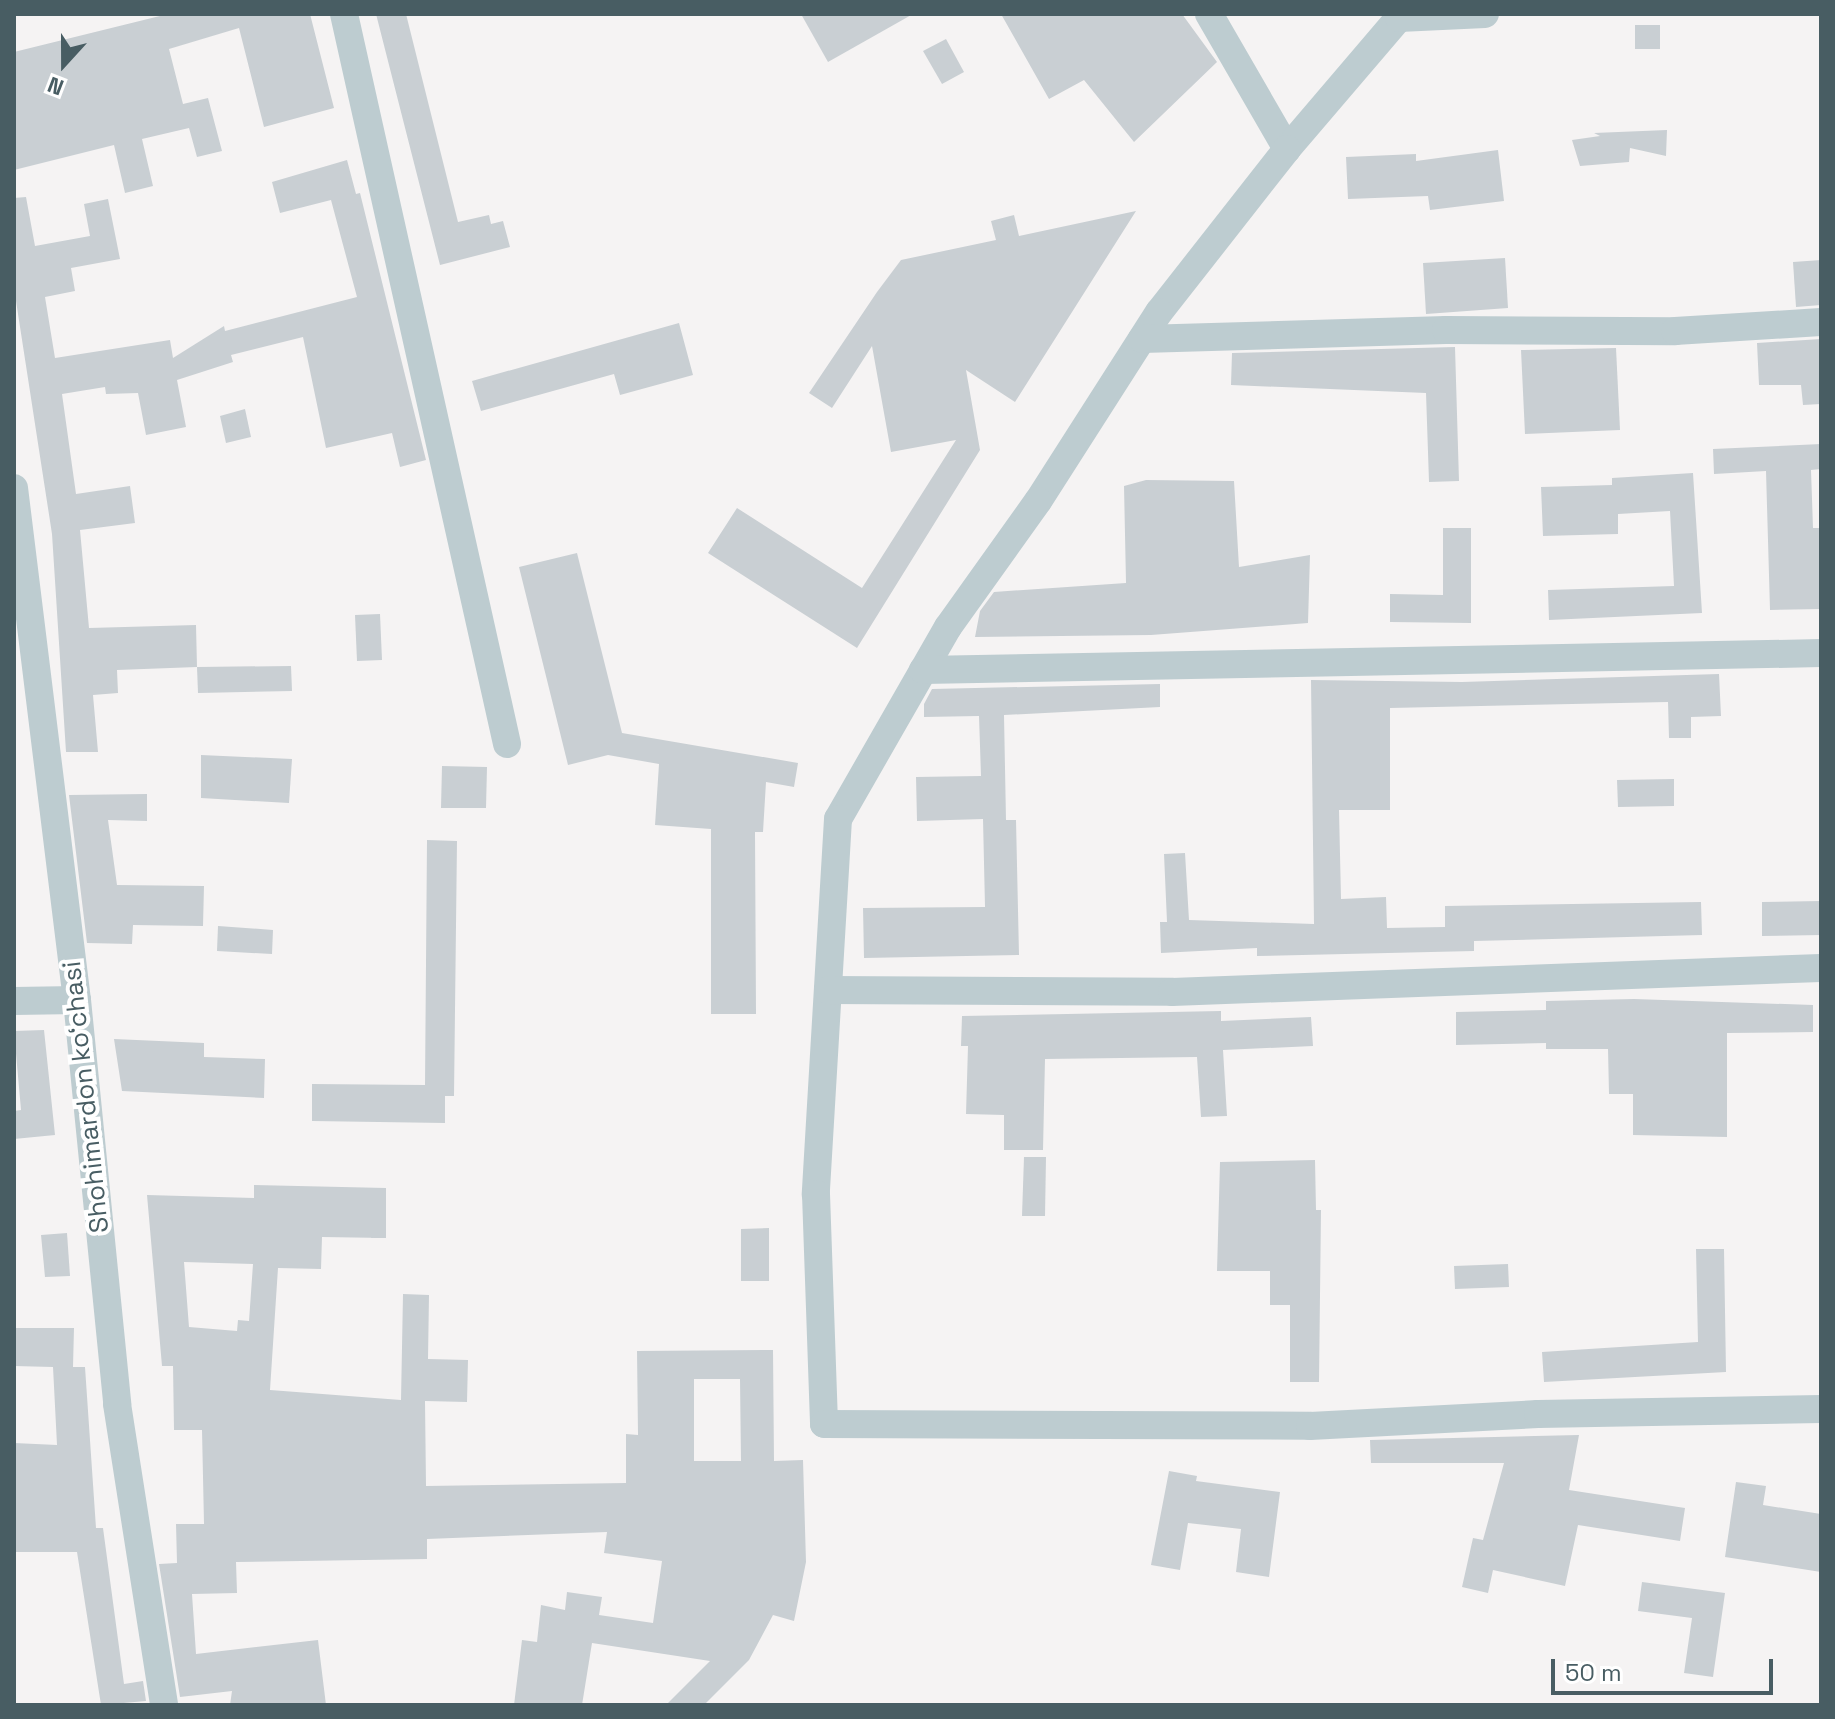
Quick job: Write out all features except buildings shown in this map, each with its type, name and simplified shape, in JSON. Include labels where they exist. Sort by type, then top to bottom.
[{"type":"street","points":[[344,14],[507,744]]},
{"type":"street","points":[[1209,14],[1287,149]]},
{"type":"street","points":[[1485,14],[1398,16],[1287,149],[1142,339],[923,670],[838,819],[816,1194],[824,1424],[1310,1426],[1538,1414],[1821,1409]]},
{"type":"street","points":[[1142,339],[1446,330],[1675,331],[1821,322]]},
{"type":"street","name":"Shohimardon koʻchasi","points":[[14,488],[77,1000],[117,1404],[164,1705]]},
{"type":"street","points":[[923,670],[1821,653]]},
{"type":"street","points":[[828,990],[1172,992],[1821,968]]},
{"type":"street","points":[[14,1001],[77,1000]]}]
